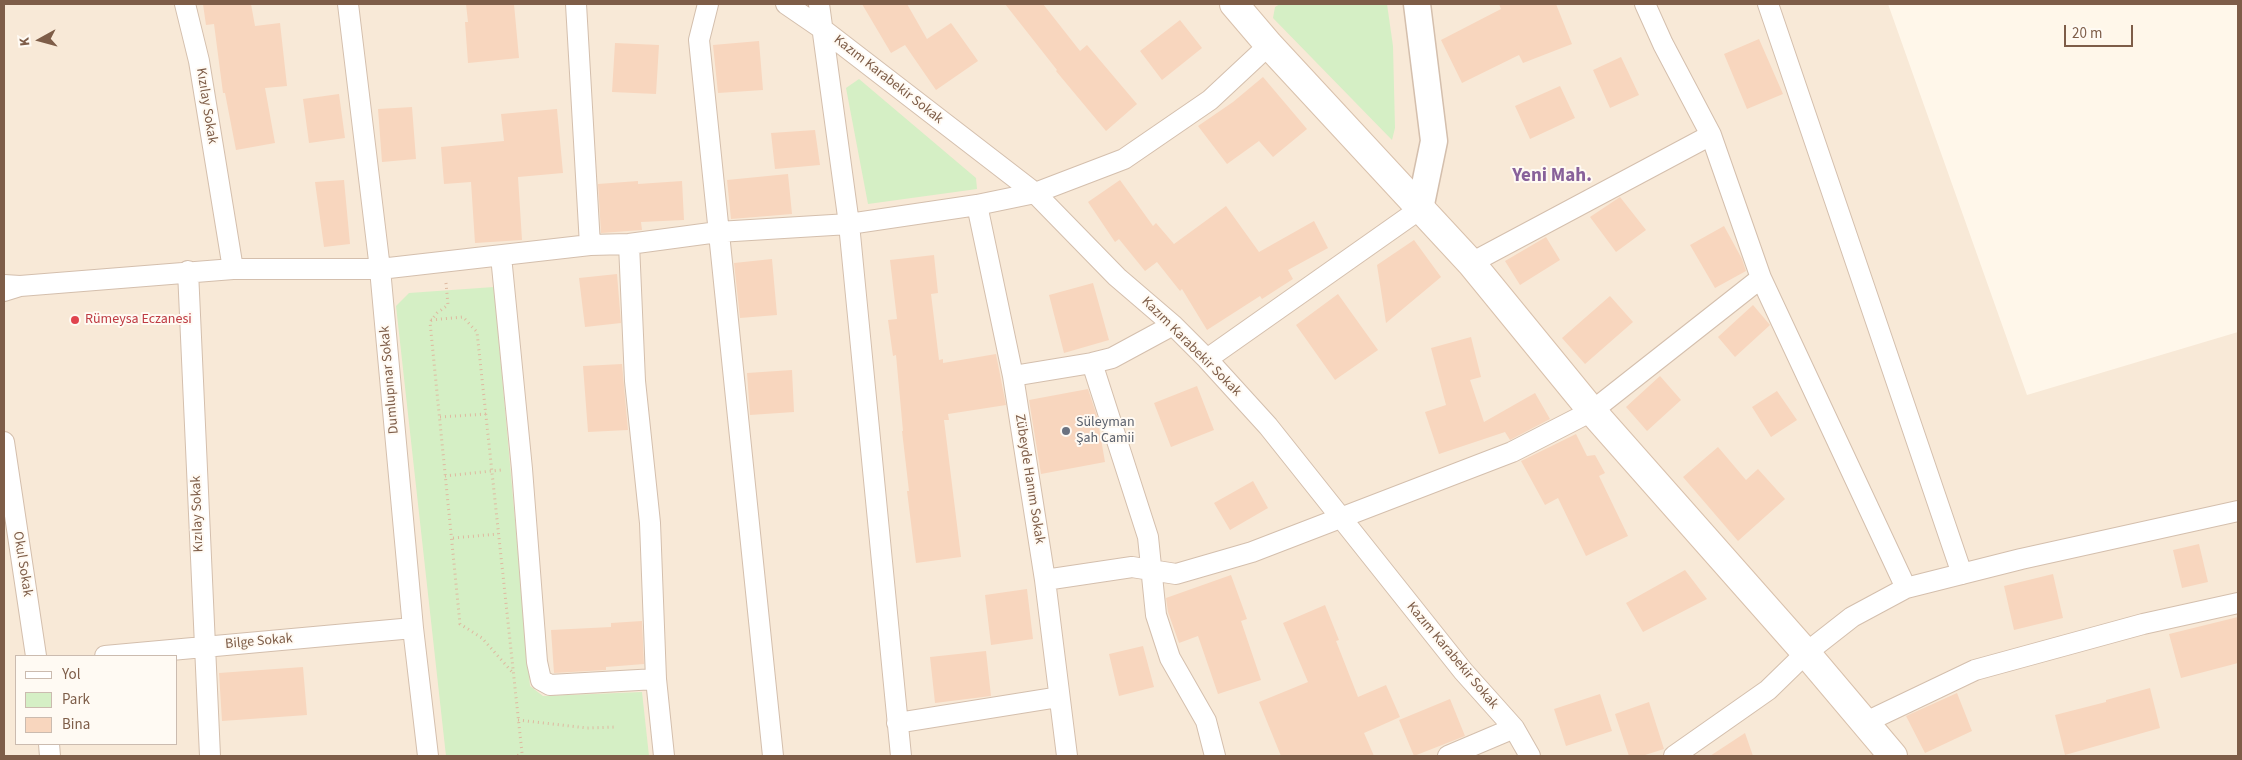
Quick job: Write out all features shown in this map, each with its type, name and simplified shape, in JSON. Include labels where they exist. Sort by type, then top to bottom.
[{"type":"main road","points":[[1234,4],[1269,45],[1471,263],[1592,412],[1806,653],[1893,756]]},
{"type":"street","name":"Kızılay Sokak","points":[[185,4],[199,61],[233,269]]},
{"type":"street","name":"Dumlupınar Sokak","points":[[348,4],[380,270],[413,628],[428,756]]},
{"type":"street","points":[[576,4],[590,245]]},
{"type":"street","points":[[708,4],[699,40],[772,756]]},
{"type":"street","name":"Kazım Karabekir Sokak","points":[[786,4],[821,28],[1035,192],[1117,277],[1207,359],[1268,426],[1340,519],[1463,671],[1514,728],[1530,756]]},
{"type":"street","points":[[819,4],[849,224],[901,756]]},
{"type":"street","points":[[1207,359],[1420,209],[1434,141],[1417,4]]},
{"type":"street","points":[[1645,4],[1663,44],[1711,135],[1762,278],[1906,588]]},
{"type":"street","points":[[1768,4],[1962,574]]},
{"type":"street","points":[[9,287],[188,271],[233,269],[380,270],[590,245],[629,244],[718,232],[849,224],[977,205],[1035,192],[1124,159],[1210,100],[1269,45]]},
{"type":"street","points":[[1471,263],[1711,135]]},
{"type":"street","name":"Zübeyde Hanım Sokak","points":[[977,205],[1013,376],[1045,580],[1067,756]]},
{"type":"street","points":[[629,244],[635,381],[650,523],[656,679],[664,756]]},
{"type":"street","points":[[501,256],[522,468],[537,662],[541,680],[550,685],[656,679]]},
{"type":"street","name":"Kızılay Sokak","points":[[188,271],[210,756]]},
{"type":"street","points":[[1045,580],[1132,566],[1151,571],[1176,574],[1252,552],[1512,452],[1592,412],[1762,278]]},
{"type":"street","points":[[1013,376],[1112,358],[1173,326]]},
{"type":"street","points":[[1092,363],[1148,537],[1156,615],[1170,658],[1206,721],[1214,756]]},
{"type":"street","name":"Okul Sokak","points":[[4,442],[36,655]]},
{"type":"street","points":[[1674,756],[1768,690],[1806,653],[1852,616],[1906,588],[2238,510]]},
{"type":"street","points":[[1864,723],[1974,670],[2143,624],[2238,603]]},
{"type":"street","name":"Bilge Sokak","points":[[116,655],[413,628]]},
{"type":"street","points":[[897,723],[1059,697]]},
{"type":"street","points":[[1448,756],[1514,728]]},
{"type":"path","points":[[431,320],[448,305],[444,262]]},
{"type":"path","points":[[431,320],[463,317],[477,332],[522,753],[517,756]]},
{"type":"path","points":[[431,320],[460,624],[482,638],[513,673]]},
{"type":"path","points":[[440,417],[486,414]]},
{"type":"path","points":[[445,476],[522,468]]},
{"type":"path","points":[[453,538],[498,534]]},
{"type":"path","points":[[518,720],[587,728],[617,727]]},
{"type":"shaded area","points":[[4,4],[1888,4],[2027,395],[2238,332],[2238,756],[4,756]]},
{"type":"green space","points":[[1280,4],[1387,4],[1393,46],[1395,128],[1392,140],[1273,18],[1275,7]]},
{"type":"green space","points":[[859,79],[976,178],[977,189],[868,204],[846,88]]},
{"type":"green space","points":[[494,287],[530,686],[543,696],[642,692],[649,756],[446,756],[396,306],[409,293]]},
{"type":"building","points":[[203,4],[251,4],[255,26],[280,23],[287,86],[265,88],[275,143],[236,150],[225,93],[223,93],[214,24],[206,25]]},
{"type":"building","points":[[466,4],[514,4],[519,58],[468,63],[465,22],[468,22]]},
{"type":"building","points":[[862,4],[907,4],[927,39],[951,23],[978,61],[936,90],[905,45],[891,53]]},
{"type":"building","points":[[1005,4],[1043,4],[1080,51],[1087,45],[1137,104],[1106,131],[1056,71]]},
{"type":"building","points":[[1499,4],[1556,4],[1572,44],[1523,63],[1519,55],[1462,83],[1441,40],[1501,9]]},
{"type":"building","points":[[1180,20],[1202,48],[1162,80],[1140,51]]},
{"type":"building","points":[[1759,39],[1783,94],[1747,109],[1724,54]]},
{"type":"building","points":[[759,41],[763,90],[718,93],[713,45]]},
{"type":"building","points":[[615,43],[659,45],[656,94],[612,92]]},
{"type":"building","points":[[1621,57],[1639,95],[1610,108],[1593,70]]},
{"type":"building","points":[[1263,77],[1307,129],[1273,157],[1259,141],[1227,164],[1198,126],[1233,102]]},
{"type":"building","points":[[1560,86],[1575,118],[1530,139],[1515,106]]},
{"type":"building","points":[[339,94],[345,138],[309,143],[303,99]]},
{"type":"building","points":[[412,107],[416,159],[382,162],[378,109]]},
{"type":"building","points":[[557,109],[563,173],[518,177],[522,240],[475,243],[471,182],[444,184],[441,147],[504,141],[501,114]]},
{"type":"building","points":[[815,130],[820,165],[775,169],[771,133]]},
{"type":"building","points":[[788,174],[792,214],[731,219],[727,180]]},
{"type":"building","points":[[344,180],[350,244],[324,247],[315,182]]},
{"type":"building","points":[[1120,180],[1153,226],[1156,223],[1174,244],[1226,206],[1259,252],[1314,221],[1328,248],[1288,270],[1293,279],[1262,299],[1260,296],[1207,330],[1182,289],[1180,291],[1157,262],[1145,271],[1119,239],[1115,242],[1088,202]]},
{"type":"building","points":[[638,181],[638,184],[682,181],[684,220],[641,222],[642,230],[601,233],[598,184]]},
{"type":"building","points":[[1620,197],[1646,230],[1616,252],[1590,217]]},
{"type":"building","points":[[1724,226],[1742,259],[1746,271],[1715,288],[1690,245]]},
{"type":"building","points":[[1546,237],[1560,260],[1520,285],[1505,261]]},
{"type":"building","points":[[1414,240],[1441,277],[1386,323],[1377,265]]},
{"type":"building","points":[[934,255],[938,293],[931,294],[939,360],[943,359],[943,363],[996,354],[1006,405],[948,414],[949,420],[944,420],[961,557],[916,563],[907,491],[909,491],[896,355],[893,356],[888,320],[897,319],[890,260]]},
{"type":"building","points":[[772,259],[777,315],[740,318],[734,263]]},
{"type":"building","points":[[617,274],[621,323],[585,327],[579,278]]},
{"type":"building","points":[[1093,283],[1109,340],[1064,353],[1049,295]]},
{"type":"building","points":[[1338,294],[1378,350],[1335,380],[1296,325]]},
{"type":"building","points":[[1610,296],[1633,322],[1585,364],[1562,338]]},
{"type":"building","points":[[1753,305],[1770,325],[1735,357],[1718,337]]},
{"type":"building","points":[[1471,337],[1481,377],[1470,380],[1484,422],[1535,393],[1550,419],[1510,440],[1505,432],[1439,454],[1425,412],[1446,405],[1431,348]]},
{"type":"building","points":[[622,364],[628,430],[588,432],[583,366]]},
{"type":"building","points":[[792,370],[794,412],[750,415],[747,373]]},
{"type":"building","points":[[1660,376],[1681,400],[1647,431],[1626,407]]},
{"type":"building","points":[[1197,386],[1214,430],[1171,447],[1154,403]]},
{"type":"building","name":"Süleyman Şah Camii","points":[[1088,389],[1097,416],[1105,462],[1041,474],[1029,400]]},
{"type":"building","points":[[1777,391],[1797,420],[1771,437],[1752,407]]},
{"type":"building","points":[[1576,434],[1587,456],[1595,455],[1605,473],[1599,476],[1628,536],[1586,556],[1558,498],[1545,505],[1521,461]]},
{"type":"building","points":[[1718,447],[1746,480],[1758,469],[1785,499],[1738,541],[1683,477]]},
{"type":"building","points":[[1253,481],[1268,508],[1230,530],[1214,503]]},
{"type":"building","points":[[2199,544],[2208,582],[2182,588],[2173,550]]},
{"type":"building","points":[[1685,570],[1707,599],[1643,632],[1626,603]]},
{"type":"building","points":[[2053,574],[2063,618],[2014,630],[2004,586]]},
{"type":"building","points":[[1231,575],[1247,619],[1241,621],[1261,680],[1218,694],[1198,636],[1179,643],[1168,612],[1166,598]]},
{"type":"building","points":[[1027,589],[1033,639],[991,645],[985,595]]},
{"type":"building","points":[[1325,605],[1339,640],[1336,641],[1358,697],[1386,685],[1400,717],[1364,733],[1374,756],[1281,756],[1259,702],[1308,682],[1283,623]]},
{"type":"building","points":[[2238,617],[2238,663],[2181,678],[2169,634]]},
{"type":"building","points":[[642,621],[644,664],[606,667],[606,670],[554,673],[551,630],[611,627],[611,623]]},
{"type":"building","points":[[1143,646],[1154,687],[1119,696],[1109,654]]},
{"type":"building","points":[[986,651],[991,696],[935,703],[930,657]]},
{"type":"building","points":[[303,667],[307,715],[222,721],[219,673]]},
{"type":"building","points":[[2150,688],[2160,728],[2065,755],[2055,715]]},
{"type":"building","points":[[1957,693],[1972,731],[1925,753],[1906,716]]},
{"type":"building","points":[[1600,694],[1612,731],[1566,746],[1554,709]]},
{"type":"building","points":[[1450,699],[1465,736],[1414,756],[1399,720]]},
{"type":"building","points":[[1649,702],[1664,749],[1642,756],[1629,756],[1615,714]]},
{"type":"building","points":[[1745,733],[1753,756],[1710,756]]},
{"type":"place","name":"Rümeysa Eczanesi","points":[[75,320]]},
{"type":"place","name":"Süleyman Şah Camii","points":[[1066,431]]},
{"type":"district","name":"Yeni Mah.","points":[[1552,177]]}]
